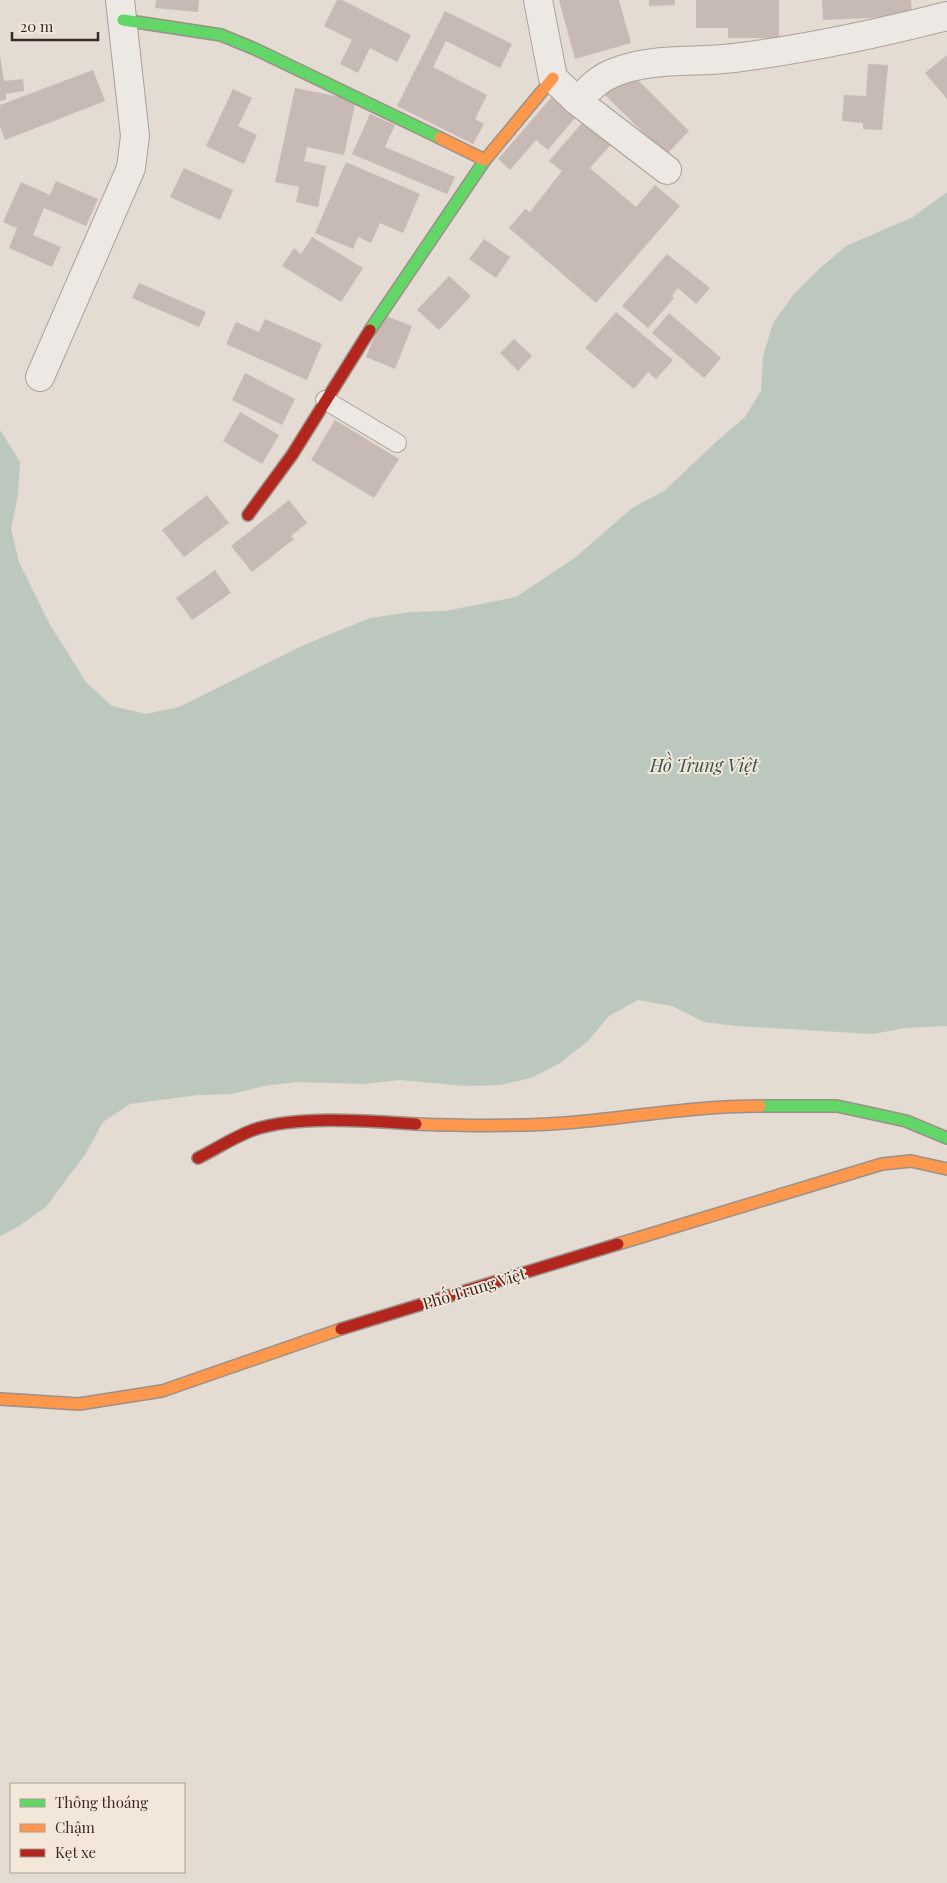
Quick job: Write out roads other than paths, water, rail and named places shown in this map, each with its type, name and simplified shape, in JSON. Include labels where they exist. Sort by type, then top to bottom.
[{"type":"street","points":[[538,0],[553,78],[577,101],[667,170]]},
{"type":"street","points":[[40,377],[131,168],[135,136],[122,10],[221,35],[255,49],[485,160]]},
{"type":"street","points":[[577,101],[597,82],[612,73],[640,64],[732,58],[843,41],[947,16]]},
{"type":"street","points":[[248,515],[278,476],[356,350],[485,160],[553,78]]},
{"type":"street","points":[[198,1158],[254,1130],[286,1124],[339,1120],[467,1126],[575,1122],[712,1106],[837,1106],[906,1121],[947,1138]]},
{"type":"street","name":"Phố Trung Việt","points":[[0,1399],[78,1404],[162,1390],[333,1331],[882,1164],[911,1161],[947,1169]]},
{"type":"lane","points":[[326,400],[397,443]]},
{"type":"water","name":"Hồ Trung Việt","points":[[947,192],[947,1026],[905,1028],[873,1034],[736,1026],[704,1022],[672,1006],[638,1000],[609,1016],[588,1041],[560,1063],[531,1078],[500,1085],[466,1086],[399,1080],[364,1084],[296,1082],[264,1086],[232,1094],[198,1095],[130,1104],[103,1122],[86,1153],[46,1207],[19,1226],[0,1236],[0,430],[20,462],[18,495],[11,529],[19,562],[49,623],[86,682],[112,706],[146,714],[179,707],[304,645],[370,618],[411,612],[445,611],[516,597],[576,557],[632,508],[664,491],[745,417],[761,391],[763,356],[773,323],[794,294],[819,269],[846,246],[913,217]]}]
